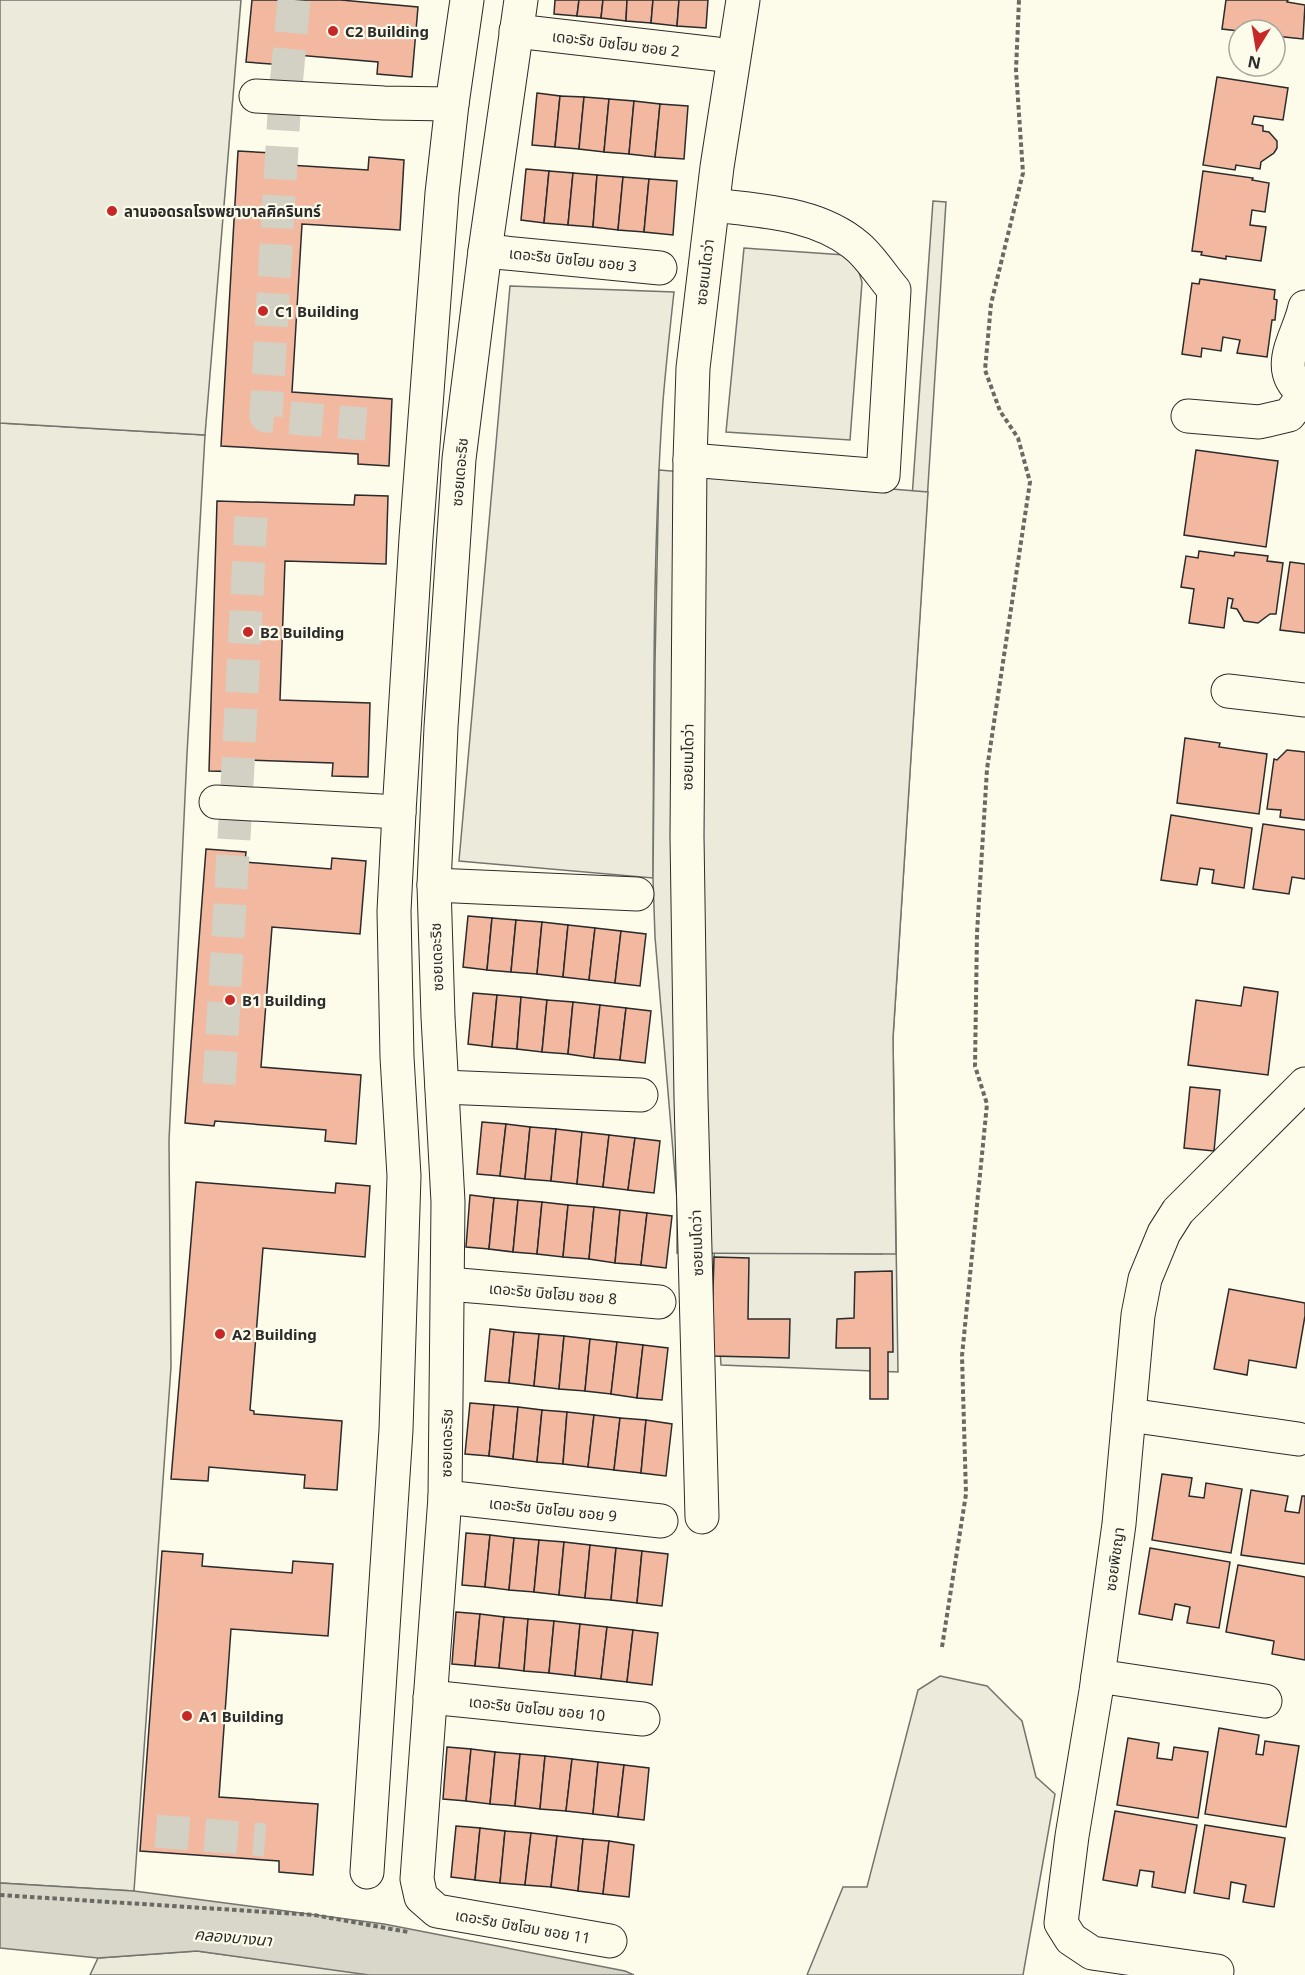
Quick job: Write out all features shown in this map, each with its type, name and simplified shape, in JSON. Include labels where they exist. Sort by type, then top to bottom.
[{"type":"street","points":[[367,1872],[396,1430],[404,1187],[397,1057],[394,922],[399,812],[416,538],[442,193],[467,0]]},
{"type":"street","name":"ซอยเมโดว่า","points":[[702,1517],[687,836],[690,460],[693,368],[713,205],[743,0]]},
{"type":"street","name":"เดอะริช บิซโฮม ซอย 2","points":[[518,15],[716,54]]},
{"type":"street","name":"ซอยเดอะริช","points":[[437,1911],[421,1897],[417,1879],[445,1497],[448,1202],[438,1017],[434,885],[441,727],[459,459],[518,15]]},
{"type":"street","points":[[256,96],[452,104]]},
{"type":"street","points":[[690,460],[883,476],[894,290],[861,248],[842,234],[807,219],[713,205]]},
{"type":"street","name":"เดอะริช บิซโฮม ซอย 3","points":[[485,251],[660,268]]},
{"type":"street","points":[[1188,416],[1259,422],[1289,415],[1305,394],[1296,387],[1287,368],[1288,357],[1298,342],[1305,307]]},
{"type":"street","points":[[1228,691],[1305,700]]},
{"type":"street","points":[[216,802],[399,812]]},
{"type":"street","points":[[434,885],[637,894]]},
{"type":"street","name":"ซอยพิชญา","points":[[1217,1971],[1092,1953],[1071,1939],[1061,1923],[1071,1836],[1098,1676],[1119,1524],[1138,1315],[1145,1279],[1164,1233],[1178,1211],[1305,1084]]},
{"type":"street","points":[[442,1087],[641,1095]]},
{"type":"street","name":"เดอะริช บิซโฮม ซอย 8","points":[[448,1284],[659,1302]]},
{"type":"street","points":[[1129,1415],[1298,1439]]},
{"type":"street","name":"เดอะริช บิซโฮม ซอย 9","points":[[445,1497],[661,1521]]},
{"type":"street","points":[[1098,1676],[1265,1701]]},
{"type":"street","name":"เดอะริช บิซโฮม ซอย 10","points":[[430,1697],[643,1719]]},
{"type":"street","name":"เดอะริช บิซโฮม ซอย 11","points":[[437,1911],[610,1941]]},
{"type":"path","points":[[942,1647],[966,1494],[962,1356],[987,1104],[975,1066],[977,933],[987,769],[1030,482],[1018,438],[1000,411],[985,370],[991,304],[1023,173],[1016,70],[1019,0]]},
{"type":"path","points":[[0,1895],[314,1915],[408,1932]]},
{"type":"shaded area","name":"ลานจอดรถโรงพยาบาลศิครินทร์","points":[[0,0],[241,0],[205,435],[0,423]]},
{"type":"shaded area","points":[[933,201],[946,202],[893,1038],[898,1372],[721,1365],[714,1252],[882,1254],[894,752]]},
{"type":"shaded area","points":[[744,248],[845,255],[856,263],[862,282],[850,440],[726,432]]},
{"type":"shaded area","points":[[510,286],[674,292],[659,460],[654,639],[653,878],[459,861]]},
{"type":"shaded area","points":[[0,423],[205,435],[169,1141],[171,1367],[134,1891],[0,1883]]},
{"type":"shaded area","points":[[659,470],[928,492],[893,1038],[896,1254],[677,1253],[677,1199],[655,937],[653,878]]},
{"type":"shaded area","points":[[940,1676],[987,1686],[1022,1721],[1036,1777],[1055,1794],[1023,1975],[807,1975],[843,1887],[867,1887],[918,1690]]},
{"type":"shaded area","points":[[197,1951],[369,1975],[90,1975],[98,1958]]},
{"type":"water","name":"คลองบางนา","points":[[0,1883],[134,1891],[384,1924],[625,1971],[634,1975],[369,1975],[197,1951],[98,1958],[0,1948]]},
{"type":"building","name":"C2 Building","points":[[252,0],[341,0],[418,7],[412,77],[377,74],[378,62],[285,54],[284,65],[246,62]]},
{"type":"building","points":[[555,0],[579,0],[577,16],[554,14]]},
{"type":"building","points":[[579,0],[603,0],[601,18],[577,16]]},
{"type":"building","points":[[603,0],[627,0],[626,21],[601,18]]},
{"type":"building","points":[[627,0],[653,0],[651,23],[626,21]]},
{"type":"building","points":[[653,0],[679,0],[677,26],[651,23]]},
{"type":"building","points":[[679,0],[708,0],[706,28],[677,26]]},
{"type":"building","points":[[1226,0],[1288,0],[1287,2],[1305,5],[1303,39],[1287,37],[1287,18],[1227,18],[1227,30],[1222,29]]},
{"type":"building","points":[[1217,77],[1288,88],[1283,120],[1254,116],[1252,124],[1263,126],[1263,131],[1269,132],[1277,141],[1274,153],[1261,162],[1260,169],[1236,165],[1235,170],[1203,165]]},
{"type":"building","points":[[537,93],[560,96],[555,147],[532,145]]},
{"type":"building","points":[[560,96],[584,97],[579,149],[555,147]]},
{"type":"building","points":[[584,97],[609,99],[604,152],[579,149]]},
{"type":"building","points":[[609,99],[634,101],[629,154],[604,152]]},
{"type":"building","points":[[634,101],[660,104],[655,157],[629,154]]},
{"type":"building","points":[[660,104],[688,106],[684,159],[655,157]]},
{"type":"building","name":"C1 Building","points":[[238,151],[273,153],[273,164],[368,170],[369,157],[404,160],[400,230],[302,224],[292,392],[392,399],[389,466],[358,464],[358,454],[221,446]]},
{"type":"building","points":[[526,169],[549,171],[544,223],[521,220]]},
{"type":"building","points":[[549,171],[573,173],[568,225],[544,223]]},
{"type":"building","points":[[1203,171],[1253,178],[1252,180],[1269,183],[1265,212],[1252,210],[1250,225],[1266,227],[1261,261],[1226,256],[1226,259],[1201,255],[1202,252],[1192,251]]},
{"type":"building","points":[[573,173],[597,175],[593,227],[568,225]]},
{"type":"building","points":[[597,175],[623,177],[618,230],[593,227]]},
{"type":"building","points":[[623,177],[649,179],[644,232],[618,230]]},
{"type":"building","points":[[649,179],[677,181],[673,235],[644,232]]},
{"type":"building","points":[[1200,279],[1275,290],[1274,299],[1277,300],[1275,320],[1272,320],[1267,357],[1237,353],[1240,340],[1223,337],[1221,351],[1202,348],[1201,357],[1182,354],[1192,283],[1199,284]]},
{"type":"building","points":[[1196,450],[1278,461],[1266,547],[1184,535]]},
{"type":"building","name":"B2 Building","points":[[355,495],[388,496],[386,564],[285,561],[280,700],[370,703],[368,777],[332,776],[333,763],[246,760],[246,772],[209,771],[217,501],[354,505]]},
{"type":"building","points":[[1199,551],[1234,556],[1235,552],[1268,556],[1267,561],[1283,563],[1276,614],[1270,614],[1258,623],[1244,621],[1237,609],[1231,608],[1233,599],[1228,598],[1224,628],[1189,623],[1194,589],[1181,587],[1186,556],[1198,558]]},
{"type":"building","points":[[1290,562],[1305,564],[1305,633],[1280,630]]},
{"type":"building","points":[[1185,738],[1220,743],[1219,747],[1267,754],[1259,814],[1177,803]]},
{"type":"building","points":[[1287,750],[1305,752],[1305,820],[1280,817],[1281,810],[1267,809],[1274,759],[1277,760]]},
{"type":"building","points":[[1171,815],[1252,828],[1244,888],[1212,883],[1214,870],[1200,868],[1197,885],[1161,880]]},
{"type":"building","points":[[1263,824],[1305,830],[1305,879],[1292,877],[1289,894],[1253,889]]},
{"type":"building","name":"B1 Building","points":[[206,849],[246,852],[245,862],[331,869],[332,858],[366,861],[360,934],[272,927],[261,1067],[361,1075],[356,1144],[325,1141],[326,1130],[215,1121],[214,1126],[185,1123]]},
{"type":"building","points":[[468,916],[492,918],[487,970],[463,967]]},
{"type":"building","points":[[492,918],[516,920],[511,972],[487,970]]},
{"type":"building","points":[[516,920],[542,922],[537,974],[511,972]]},
{"type":"building","points":[[542,922],[568,925],[563,977],[537,974]]},
{"type":"building","points":[[568,925],[595,928],[589,980],[563,977]]},
{"type":"building","points":[[595,928],[621,931],[615,983],[589,980]]},
{"type":"building","points":[[621,931],[646,934],[640,986],[615,983]]},
{"type":"building","points":[[1244,987],[1278,992],[1268,1075],[1188,1065],[1196,1000],[1241,1006]]},
{"type":"building","points":[[473,993],[497,995],[492,1047],[468,1044]]},
{"type":"building","points":[[497,995],[521,997],[517,1049],[492,1047]]},
{"type":"building","points":[[521,997],[547,1000],[542,1052],[517,1049]]},
{"type":"building","points":[[547,1000],[573,1002],[568,1054],[542,1052]]},
{"type":"building","points":[[573,1002],[600,1005],[594,1058],[568,1054]]},
{"type":"building","points":[[600,1005],[626,1008],[620,1060],[594,1058]]},
{"type":"building","points":[[626,1008],[651,1011],[645,1063],[620,1060]]},
{"type":"building","points":[[1190,1087],[1220,1090],[1214,1151],[1184,1148]]},
{"type":"building","points":[[482,1122],[506,1124],[500,1176],[477,1174]]},
{"type":"building","points":[[506,1124],[530,1127],[525,1179],[500,1176]]},
{"type":"building","points":[[530,1127],[556,1129],[551,1181],[525,1179]]},
{"type":"building","points":[[556,1129],[582,1132],[577,1184],[551,1181]]},
{"type":"building","points":[[582,1132],[609,1135],[603,1187],[577,1184]]},
{"type":"building","points":[[609,1135],[635,1138],[628,1190],[603,1187]]},
{"type":"building","points":[[635,1138],[660,1141],[654,1193],[628,1190]]},
{"type":"building","name":"A2 Building","points":[[196,1182],[335,1193],[336,1183],[370,1186],[365,1257],[263,1248],[250,1410],[254,1411],[254,1414],[342,1421],[337,1490],[304,1488],[305,1475],[209,1467],[208,1481],[171,1479]]},
{"type":"building","points":[[470,1195],[494,1198],[489,1249],[466,1247]]},
{"type":"building","points":[[494,1198],[518,1200],[513,1252],[489,1249]]},
{"type":"building","points":[[518,1200],[542,1202],[537,1254],[513,1252]]},
{"type":"building","points":[[542,1202],[568,1205],[563,1257],[537,1254]]},
{"type":"building","points":[[568,1205],[594,1207],[589,1259],[563,1257]]},
{"type":"building","points":[[594,1207],[620,1210],[615,1263],[589,1259]]},
{"type":"building","points":[[620,1210],[647,1213],[641,1265],[615,1263]]},
{"type":"building","points":[[647,1213],[672,1216],[666,1268],[641,1265]]},
{"type":"building","points":[[714,1257],[749,1258],[748,1319],[790,1319],[789,1358],[711,1356]]},
{"type":"building","points":[[892,1271],[893,1352],[888,1352],[888,1399],[870,1399],[870,1348],[836,1348],[837,1319],[854,1318],[855,1272]]},
{"type":"building","points":[[1229,1289],[1305,1303],[1296,1368],[1249,1360],[1247,1375],[1214,1369]]},
{"type":"building","points":[[490,1329],[514,1332],[509,1383],[485,1381]]},
{"type":"building","points":[[514,1332],[539,1334],[534,1386],[509,1383]]},
{"type":"building","points":[[539,1334],[564,1336],[559,1389],[534,1386]]},
{"type":"building","points":[[564,1336],[590,1339],[585,1391],[559,1389]]},
{"type":"building","points":[[590,1339],[617,1342],[611,1394],[585,1391]]},
{"type":"building","points":[[617,1342],[643,1345],[637,1398],[611,1394]]},
{"type":"building","points":[[643,1345],[668,1348],[662,1400],[637,1398]]},
{"type":"building","points":[[470,1403],[494,1405],[489,1456],[465,1454]]},
{"type":"building","points":[[494,1405],[518,1407],[513,1459],[489,1456]]},
{"type":"building","points":[[518,1407],[542,1410],[537,1462],[513,1459]]},
{"type":"building","points":[[542,1410],[567,1412],[563,1464],[537,1462]]},
{"type":"building","points":[[567,1412],[594,1415],[588,1467],[563,1464]]},
{"type":"building","points":[[594,1415],[620,1418],[614,1470],[588,1467]]},
{"type":"building","points":[[620,1418],[646,1420],[641,1473],[614,1470]]},
{"type":"building","points":[[646,1420],[672,1424],[666,1476],[641,1473]]},
{"type":"building","points":[[1162,1474],[1192,1478],[1189,1496],[1204,1498],[1206,1483],[1242,1489],[1231,1553],[1152,1540]]},
{"type":"building","points":[[1251,1490],[1288,1496],[1285,1511],[1299,1513],[1302,1496],[1305,1496],[1305,1564],[1241,1555]]},
{"type":"building","points":[[466,1533],[490,1535],[485,1587],[462,1585]]},
{"type":"building","points":[[490,1535],[514,1538],[509,1590],[485,1587]]},
{"type":"building","points":[[514,1538],[539,1540],[534,1592],[509,1590]]},
{"type":"building","points":[[539,1540],[564,1542],[559,1595],[534,1592]]},
{"type":"building","points":[[564,1542],[590,1545],[585,1598],[559,1595]]},
{"type":"building","points":[[590,1545],[616,1548],[611,1600],[585,1598]]},
{"type":"building","points":[[616,1548],[642,1551],[637,1603],[611,1600]]},
{"type":"building","points":[[1150,1548],[1230,1562],[1219,1628],[1187,1623],[1190,1607],[1175,1604],[1172,1620],[1139,1614]]},
{"type":"building","name":"A1 Building","points":[[162,1551],[203,1554],[202,1566],[292,1573],[293,1561],[333,1564],[328,1636],[231,1629],[219,1797],[318,1804],[313,1875],[279,1872],[279,1861],[140,1851]]},
{"type":"building","points":[[642,1551],[668,1554],[662,1606],[637,1603]]},
{"type":"building","points":[[1238,1565],[1305,1577],[1305,1660],[1272,1654],[1274,1641],[1226,1632]]},
{"type":"building","points":[[456,1612],[480,1614],[475,1666],[452,1664]]},
{"type":"building","points":[[480,1614],[504,1617],[499,1668],[475,1666]]},
{"type":"building","points":[[504,1617],[528,1619],[524,1671],[499,1668]]},
{"type":"building","points":[[528,1619],[554,1621],[549,1673],[524,1671]]},
{"type":"building","points":[[554,1621],[580,1624],[575,1676],[549,1673]]},
{"type":"building","points":[[580,1624],[607,1627],[601,1679],[575,1676]]},
{"type":"building","points":[[607,1627],[633,1630],[627,1682],[601,1679]]},
{"type":"building","points":[[633,1630],[658,1633],[652,1685],[627,1682]]},
{"type":"building","points":[[1219,1728],[1259,1735],[1256,1754],[1263,1755],[1265,1741],[1299,1746],[1286,1827],[1205,1814]]},
{"type":"building","points":[[1128,1738],[1159,1743],[1157,1758],[1172,1760],[1174,1747],[1208,1752],[1198,1818],[1117,1805]]},
{"type":"building","points":[[447,1747],[471,1749],[466,1801],[443,1799]]},
{"type":"building","points":[[471,1749],[495,1752],[490,1804],[466,1801]]},
{"type":"building","points":[[495,1752],[520,1754],[515,1806],[490,1804]]},
{"type":"building","points":[[520,1754],[545,1756],[540,1809],[515,1806]]},
{"type":"building","points":[[545,1756],[572,1759],[566,1811],[540,1809]]},
{"type":"building","points":[[572,1759],[598,1762],[593,1814],[566,1811]]},
{"type":"building","points":[[598,1762],[624,1765],[618,1817],[593,1814]]},
{"type":"building","points":[[624,1765],[649,1768],[644,1820],[618,1817]]},
{"type":"building","points":[[1115,1811],[1197,1825],[1185,1893],[1152,1887],[1154,1872],[1140,1870],[1137,1886],[1103,1880]]},
{"type":"building","points":[[1205,1825],[1285,1838],[1274,1907],[1243,1902],[1246,1885],[1231,1882],[1229,1899],[1194,1893]]},
{"type":"building","points":[[456,1826],[480,1828],[475,1880],[451,1877]]},
{"type":"building","points":[[480,1828],[505,1831],[500,1883],[475,1880]]},
{"type":"building","points":[[505,1831],[531,1833],[525,1885],[500,1883]]},
{"type":"building","points":[[531,1833],[557,1836],[551,1887],[525,1885]]},
{"type":"building","points":[[557,1836],[583,1839],[578,1891],[551,1887]]},
{"type":"building","points":[[583,1839],[609,1841],[603,1894],[578,1891]]},
{"type":"building","points":[[609,1841],[634,1845],[629,1897],[603,1894]]},
{"type":"tunnel","points":[[294,0],[285,97],[266,416],[366,424]]},
{"type":"tunnel","points":[[219,1084],[251,517]]},
{"type":"tunnel","points":[[156,1831],[265,1840]]},
{"type":"place","name":"C2 Building","points":[[333,31]]},
{"type":"place","name":"ลานจอดรถโรงพยาบาลศิครินทร์","points":[[112,211]]},
{"type":"place","name":"C1 Building","points":[[263,311]]},
{"type":"place","name":"B2 Building","points":[[248,632]]},
{"type":"place","name":"B1 Building","points":[[230,1000]]},
{"type":"place","name":"A2 Building","points":[[220,1334]]},
{"type":"place","name":"A1 Building","points":[[187,1716]]}]
